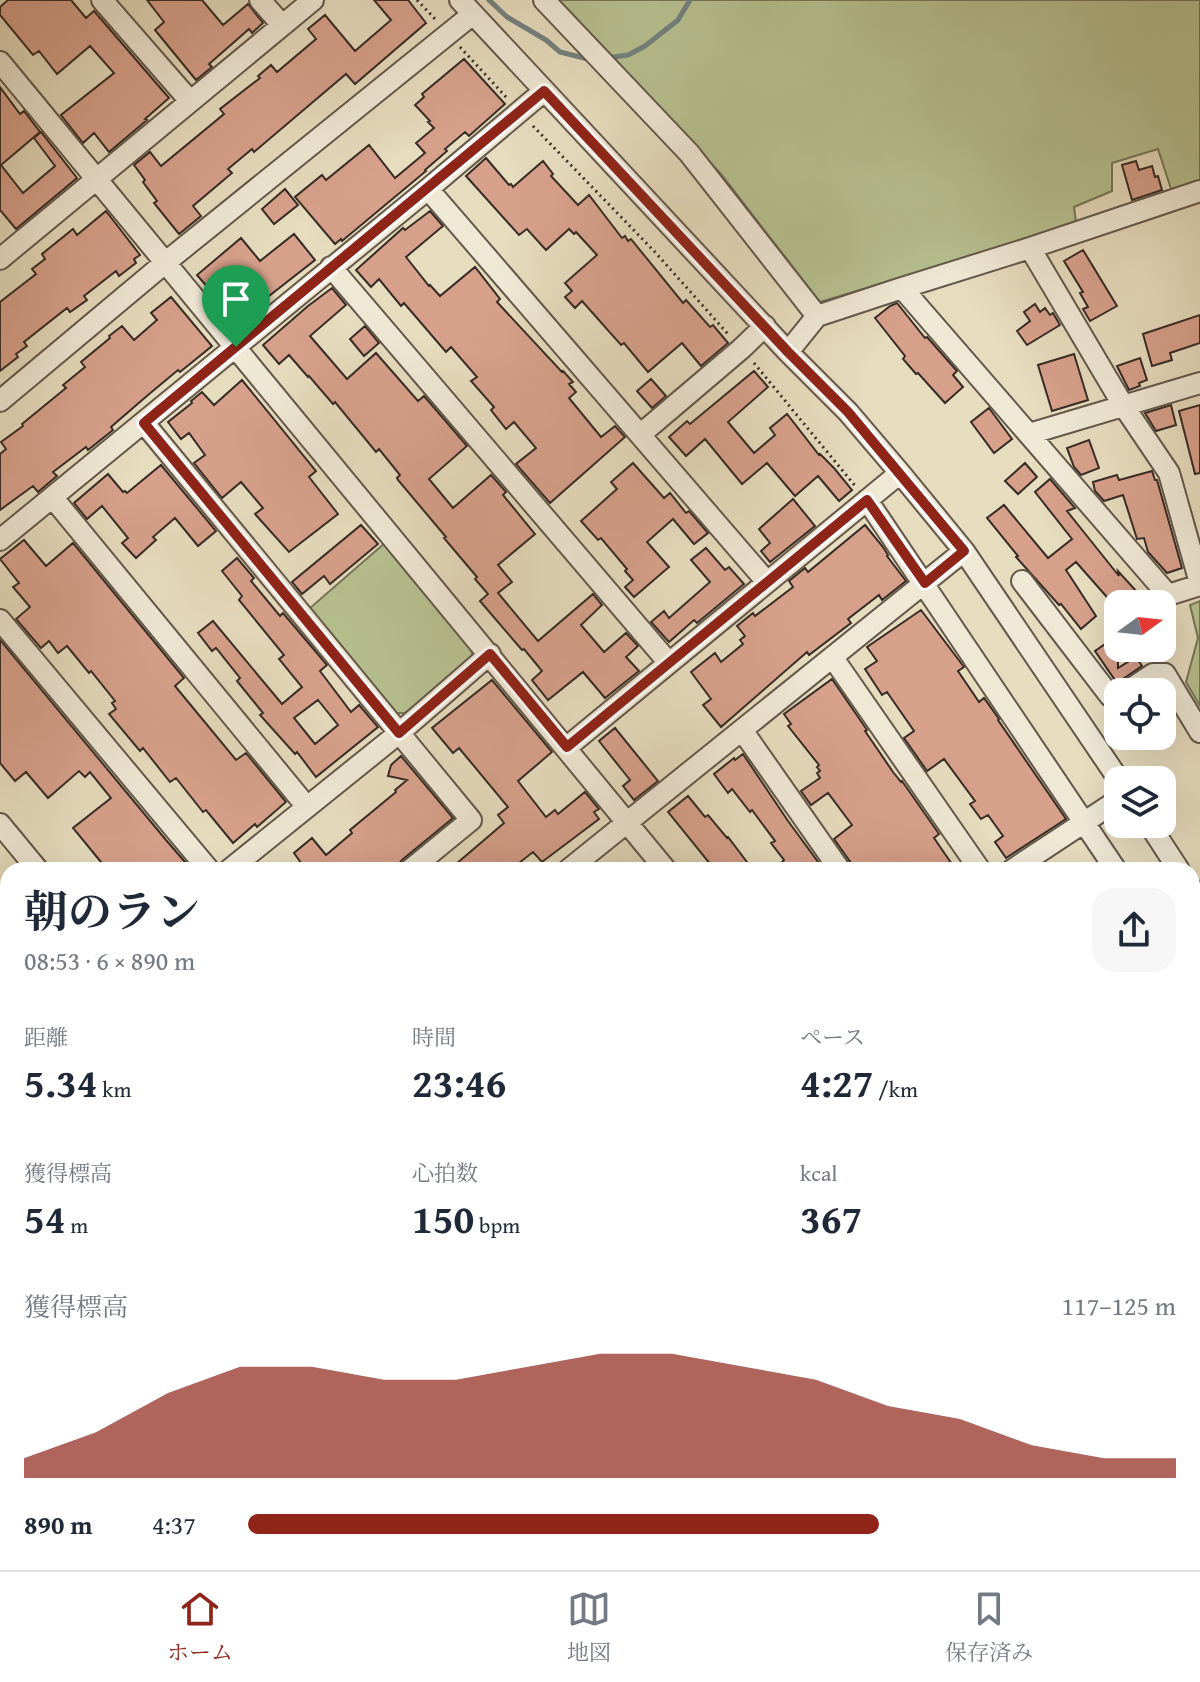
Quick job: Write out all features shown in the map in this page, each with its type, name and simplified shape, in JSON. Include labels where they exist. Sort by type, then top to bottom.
[{"type":"street","points":[[102,0],[190,101]]},
{"type":"street","points":[[260,0],[282,25]]},
{"type":"street","points":[[1,256],[313,0]]},
{"type":"street","points":[[544,0],[689,153],[817,316]]},
{"type":"street","points":[[0,401],[448,33],[467,7],[788,352],[848,412],[900,473],[964,551],[1110,766]]},
{"type":"street","points":[[0,62],[660,862]]},
{"type":"street","points":[[0,540],[544,91]]},
{"type":"street","points":[[428,189],[767,582]]},
{"type":"street","points":[[788,352],[817,316],[1200,191]]},
{"type":"street","points":[[902,288],[1168,595],[1200,584],[1169,473],[1123,405],[1030,248]]},
{"type":"street","points":[[331,267],[669,663]]},
{"type":"street","points":[[641,434],[765,326]]},
{"type":"street","points":[[1029,434],[1200,383]]},
{"type":"street","points":[[144,423],[471,820],[420,862]]},
{"type":"street","points":[[567,747],[900,473]]},
{"type":"street","points":[[53,498],[307,807]]},
{"type":"street","points":[[867,500],[1111,862]]},
{"type":"street","points":[[578,862],[964,551]]},
{"type":"street","points":[[1022,581],[1104,688]]},
{"type":"street","points":[[0,620],[202,862]]},
{"type":"street","points":[[239,862],[399,733],[490,654]]},
{"type":"street","points":[[833,658],[974,862]]},
{"type":"street","points":[[1147,678],[1153,674],[1165,674],[1167,678]]},
{"type":"street","points":[[1176,692],[1200,732]]},
{"type":"street","points":[[742,730],[834,862]]},
{"type":"street","points":[[1024,862],[1104,809]]},
{"type":"street","points":[[0,824],[31,862]]},
{"type":"street","points":[[1158,838],[1174,862]]},
{"type":"path","points":[[417,0],[654,251],[741,349],[867,500]]},
{"type":"green space","points":[[555,0],[1200,0],[1200,185],[1173,195],[1158,149],[1112,163],[1112,191],[1074,207],[1076,222],[1030,239],[820,302],[721,174]]},
{"type":"green space","points":[[386,542],[471,649],[473,657],[405,713],[395,713],[310,608]]},
{"type":"green space","points":[[1200,601],[1200,706],[1186,682],[1198,638],[1190,605]]},
{"type":"building","points":[[8,0],[71,0],[86,18],[94,11],[169,98],[109,152],[94,133],[83,143],[61,115],[114,73],[90,46],[57,74],[39,51],[33,55],[0,15],[0,7]]},
{"type":"building","points":[[147,0],[202,0],[223,25],[248,4],[263,23],[252,33],[249,29],[209,64],[212,67],[196,80],[155,30],[164,22]]},
{"type":"building","points":[[374,0],[408,0],[426,23],[355,84],[346,74],[254,152],[252,149],[228,169],[232,173],[193,206],[201,216],[179,234],[154,203],[157,201],[134,165],[150,152],[161,166],[224,114],[220,109],[260,78],[258,76],[271,65],[277,72],[316,39],[308,29],[325,15],[355,51],[391,20]]},
{"type":"building","points":[[464,59],[505,104],[469,136],[465,132],[426,171],[335,244],[295,197],[322,175],[326,180],[369,145],[395,178],[425,153],[416,143],[434,128],[415,105],[424,97],[422,94]]},
{"type":"building","points":[[0,87],[20,114],[24,111],[40,132],[1,165],[23,193],[55,166],[34,138],[41,132],[77,178],[16,229],[0,210]]},
{"type":"building","points":[[486,158],[513,187],[543,161],[553,174],[551,176],[578,205],[589,195],[622,238],[631,239],[683,303],[686,300],[728,343],[701,366],[682,343],[648,372],[582,301],[575,308],[565,297],[572,291],[565,283],[597,255],[576,232],[574,234],[569,229],[546,250],[527,229],[519,235],[466,176]]},
{"type":"building","points":[[1136,161],[1139,170],[1152,166],[1162,190],[1132,200],[1122,165]]},
{"type":"building","points":[[285,189],[298,205],[274,224],[262,209]]},
{"type":"building","points":[[106,211],[140,255],[134,259],[136,263],[119,276],[116,271],[84,296],[87,300],[70,312],[67,308],[24,342],[27,346],[16,354],[18,357],[0,371],[0,302],[36,274],[32,269],[45,259],[42,254],[73,229],[77,235]]},
{"type":"building","points":[[430,211],[443,226],[406,257],[429,286],[440,296],[475,267],[500,299],[497,302],[573,382],[569,384],[576,392],[569,398],[601,437],[615,426],[625,437],[550,503],[516,464],[536,448],[514,422],[506,429],[491,410],[494,407],[471,381],[477,377],[451,347],[446,352],[379,279],[371,287],[356,270],[403,228],[405,230]]},
{"type":"building","points":[[294,234],[315,260],[237,321],[197,275],[241,238],[260,261]]},
{"type":"building","points":[[1083,250],[1117,306],[1090,321],[1083,309],[1088,307],[1080,293],[1083,292],[1064,261]]},
{"type":"building","points":[[332,288],[346,305],[310,336],[347,379],[376,353],[418,401],[424,396],[467,446],[429,479],[453,508],[491,475],[535,534],[498,565],[512,582],[498,593],[538,641],[593,594],[602,605],[581,625],[604,652],[626,633],[638,646],[626,657],[639,671],[605,698],[583,672],[548,700],[532,680],[542,671],[480,601],[488,594],[398,480],[400,475],[289,355],[279,364],[263,345]]},
{"type":"building","points":[[171,297],[212,346],[148,395],[88,450],[86,447],[53,472],[57,476],[38,492],[33,486],[0,510],[0,454],[6,449],[1,442],[66,388],[63,385],[85,367],[81,362],[109,336],[122,326],[134,340],[157,320],[151,313]]},
{"type":"building","points":[[897,303],[957,371],[953,375],[963,387],[945,403],[903,359],[905,356],[875,318]]},
{"type":"building","points":[[1035,304],[1040,312],[1045,308],[1050,315],[1053,313],[1060,325],[1027,345],[1017,331],[1030,321],[1024,312]]},
{"type":"building","points":[[1200,315],[1200,343],[1170,353],[1172,360],[1152,366],[1143,334]]},
{"type":"building","points":[[365,326],[379,343],[364,356],[350,339]]},
{"type":"building","points":[[1074,354],[1088,400],[1052,411],[1038,365]]},
{"type":"building","points":[[1140,358],[1147,380],[1129,390],[1117,366]]},
{"type":"building","points":[[754,371],[768,387],[728,422],[754,453],[775,435],[770,428],[787,414],[852,490],[839,501],[818,476],[795,496],[767,463],[742,484],[705,439],[686,456],[669,437],[687,421],[690,424]]},
{"type":"building","points":[[651,379],[666,396],[652,408],[637,391]]},
{"type":"building","points":[[242,380],[316,471],[309,477],[338,514],[289,552],[255,514],[263,508],[241,482],[222,498],[194,463],[205,455],[189,433],[181,439],[168,422],[202,392],[214,405]]},
{"type":"building","points":[[1171,405],[1176,425],[1156,431],[1145,413]]},
{"type":"building","points":[[1200,405],[1200,473],[1195,474],[1179,411]]},
{"type":"building","points":[[989,408],[1012,439],[994,453],[971,422]]},
{"type":"building","points":[[1089,440],[1099,468],[1081,475],[1074,467],[1067,448]]},
{"type":"building","points":[[633,463],[664,498],[670,493],[708,533],[694,544],[673,519],[647,542],[669,567],[634,597],[625,587],[633,580],[625,571],[627,569],[601,538],[598,540],[581,521],[617,489],[611,482]]},
{"type":"building","points":[[1025,463],[1037,477],[1018,494],[1005,481]]},
{"type":"building","points":[[161,465],[216,531],[198,546],[175,518],[153,537],[156,540],[136,558],[122,543],[128,538],[102,506],[87,519],[74,503],[108,474],[127,493]]},
{"type":"building","points":[[1152,471],[1182,568],[1167,573],[1148,552],[1144,538],[1137,539],[1123,495],[1104,501],[1095,491],[1093,482],[1117,475],[1119,480]]},
{"type":"building","points":[[1050,479],[1075,508],[1067,511],[1119,576],[1118,571],[1135,590],[1104,590],[1104,594],[1076,562],[1066,570],[1096,616],[1081,629],[1016,557],[987,518],[1004,505],[1048,558],[1072,539],[1035,492]]},
{"type":"building","points":[[793,499],[815,526],[770,562],[761,551],[770,543],[759,529]]},
{"type":"building","points":[[361,525],[378,544],[330,584],[324,576],[302,594],[292,582]]},
{"type":"building","points":[[865,525],[906,581],[882,600],[879,595],[848,619],[851,623],[809,655],[807,652],[721,727],[703,705],[711,699],[691,672],[715,653],[721,662],[743,644],[740,640],[745,636],[737,626],[793,587],[789,581],[805,568],[808,572]]},
{"type":"building","points":[[24,540],[46,566],[73,543],[184,678],[175,686],[236,760],[246,753],[286,802],[233,843],[176,778],[170,782],[143,748],[140,751],[109,714],[116,709],[112,703],[115,701],[91,671],[89,673],[67,646],[58,653],[49,641],[41,648],[16,619],[30,607],[13,587],[19,583],[0,559]]},
{"type":"building","points":[[706,548],[725,570],[729,567],[744,584],[669,642],[651,622],[664,611],[669,618],[710,582],[691,560]]},
{"type":"building","points":[[237,558],[254,578],[251,581],[280,616],[283,613],[327,665],[320,671],[351,712],[359,705],[378,727],[316,777],[297,752],[295,754],[260,715],[263,713],[216,648],[212,651],[198,633],[213,621],[282,704],[302,687],[279,659],[284,655],[239,600],[242,596],[222,571]],"holes":[[[318,700],[338,725],[315,744],[294,718]]]},
{"type":"building","points":[[921,610],[964,667],[958,671],[979,702],[984,698],[1066,819],[1006,858],[995,842],[1003,836],[988,815],[981,819],[970,804],[975,801],[944,759],[927,771],[904,738],[914,731],[887,692],[882,695],[865,669],[877,661],[867,647]]},
{"type":"building","points":[[0,640],[185,862],[101,862],[73,828],[111,798],[90,772],[85,777],[79,771],[48,798],[26,772],[15,781],[0,763]]},
{"type":"building","points":[[1104,645],[1104,662],[1118,662],[1118,668],[1128,662],[1139,662],[1142,666],[1124,678],[1114,678],[1095,651]]},
{"type":"building","points":[[832,679],[893,772],[939,834],[934,838],[950,862],[850,862],[834,839],[852,825],[828,793],[811,805],[801,791],[820,778],[817,773],[820,771],[819,765],[788,726],[791,724],[784,714]]},
{"type":"building","points":[[492,680],[552,752],[518,781],[546,817],[555,810],[558,814],[585,792],[599,809],[594,812],[599,819],[542,862],[533,852],[520,862],[458,862],[504,823],[498,815],[508,807],[459,748],[453,753],[432,728]]},
{"type":"building","points":[[615,728],[658,781],[634,800],[623,786],[630,780],[599,741]]},
{"type":"building","points":[[743,754],[818,862],[782,862],[784,860],[771,843],[775,841],[752,810],[750,812],[732,789],[728,793],[714,774]]},
{"type":"building","points":[[401,756],[453,818],[400,862],[300,862],[294,853],[312,838],[326,855],[352,833],[350,830],[396,792],[407,780],[388,776],[391,765]]},
{"type":"building","points":[[688,796],[705,817],[708,815],[728,837],[747,862],[709,862],[668,812]]},
{"type":"waterway","points":[[489,0],[507,17],[560,52],[592,60]]},
{"type":"waterway","points":[[606,58],[628,55],[645,46],[678,20],[690,0]]},
{"type":"route","points":[[544,91],[848,412],[964,551],[925,583],[867,500],[567,747],[490,654],[399,733],[144,423],[236,347],[544,91]]}]
